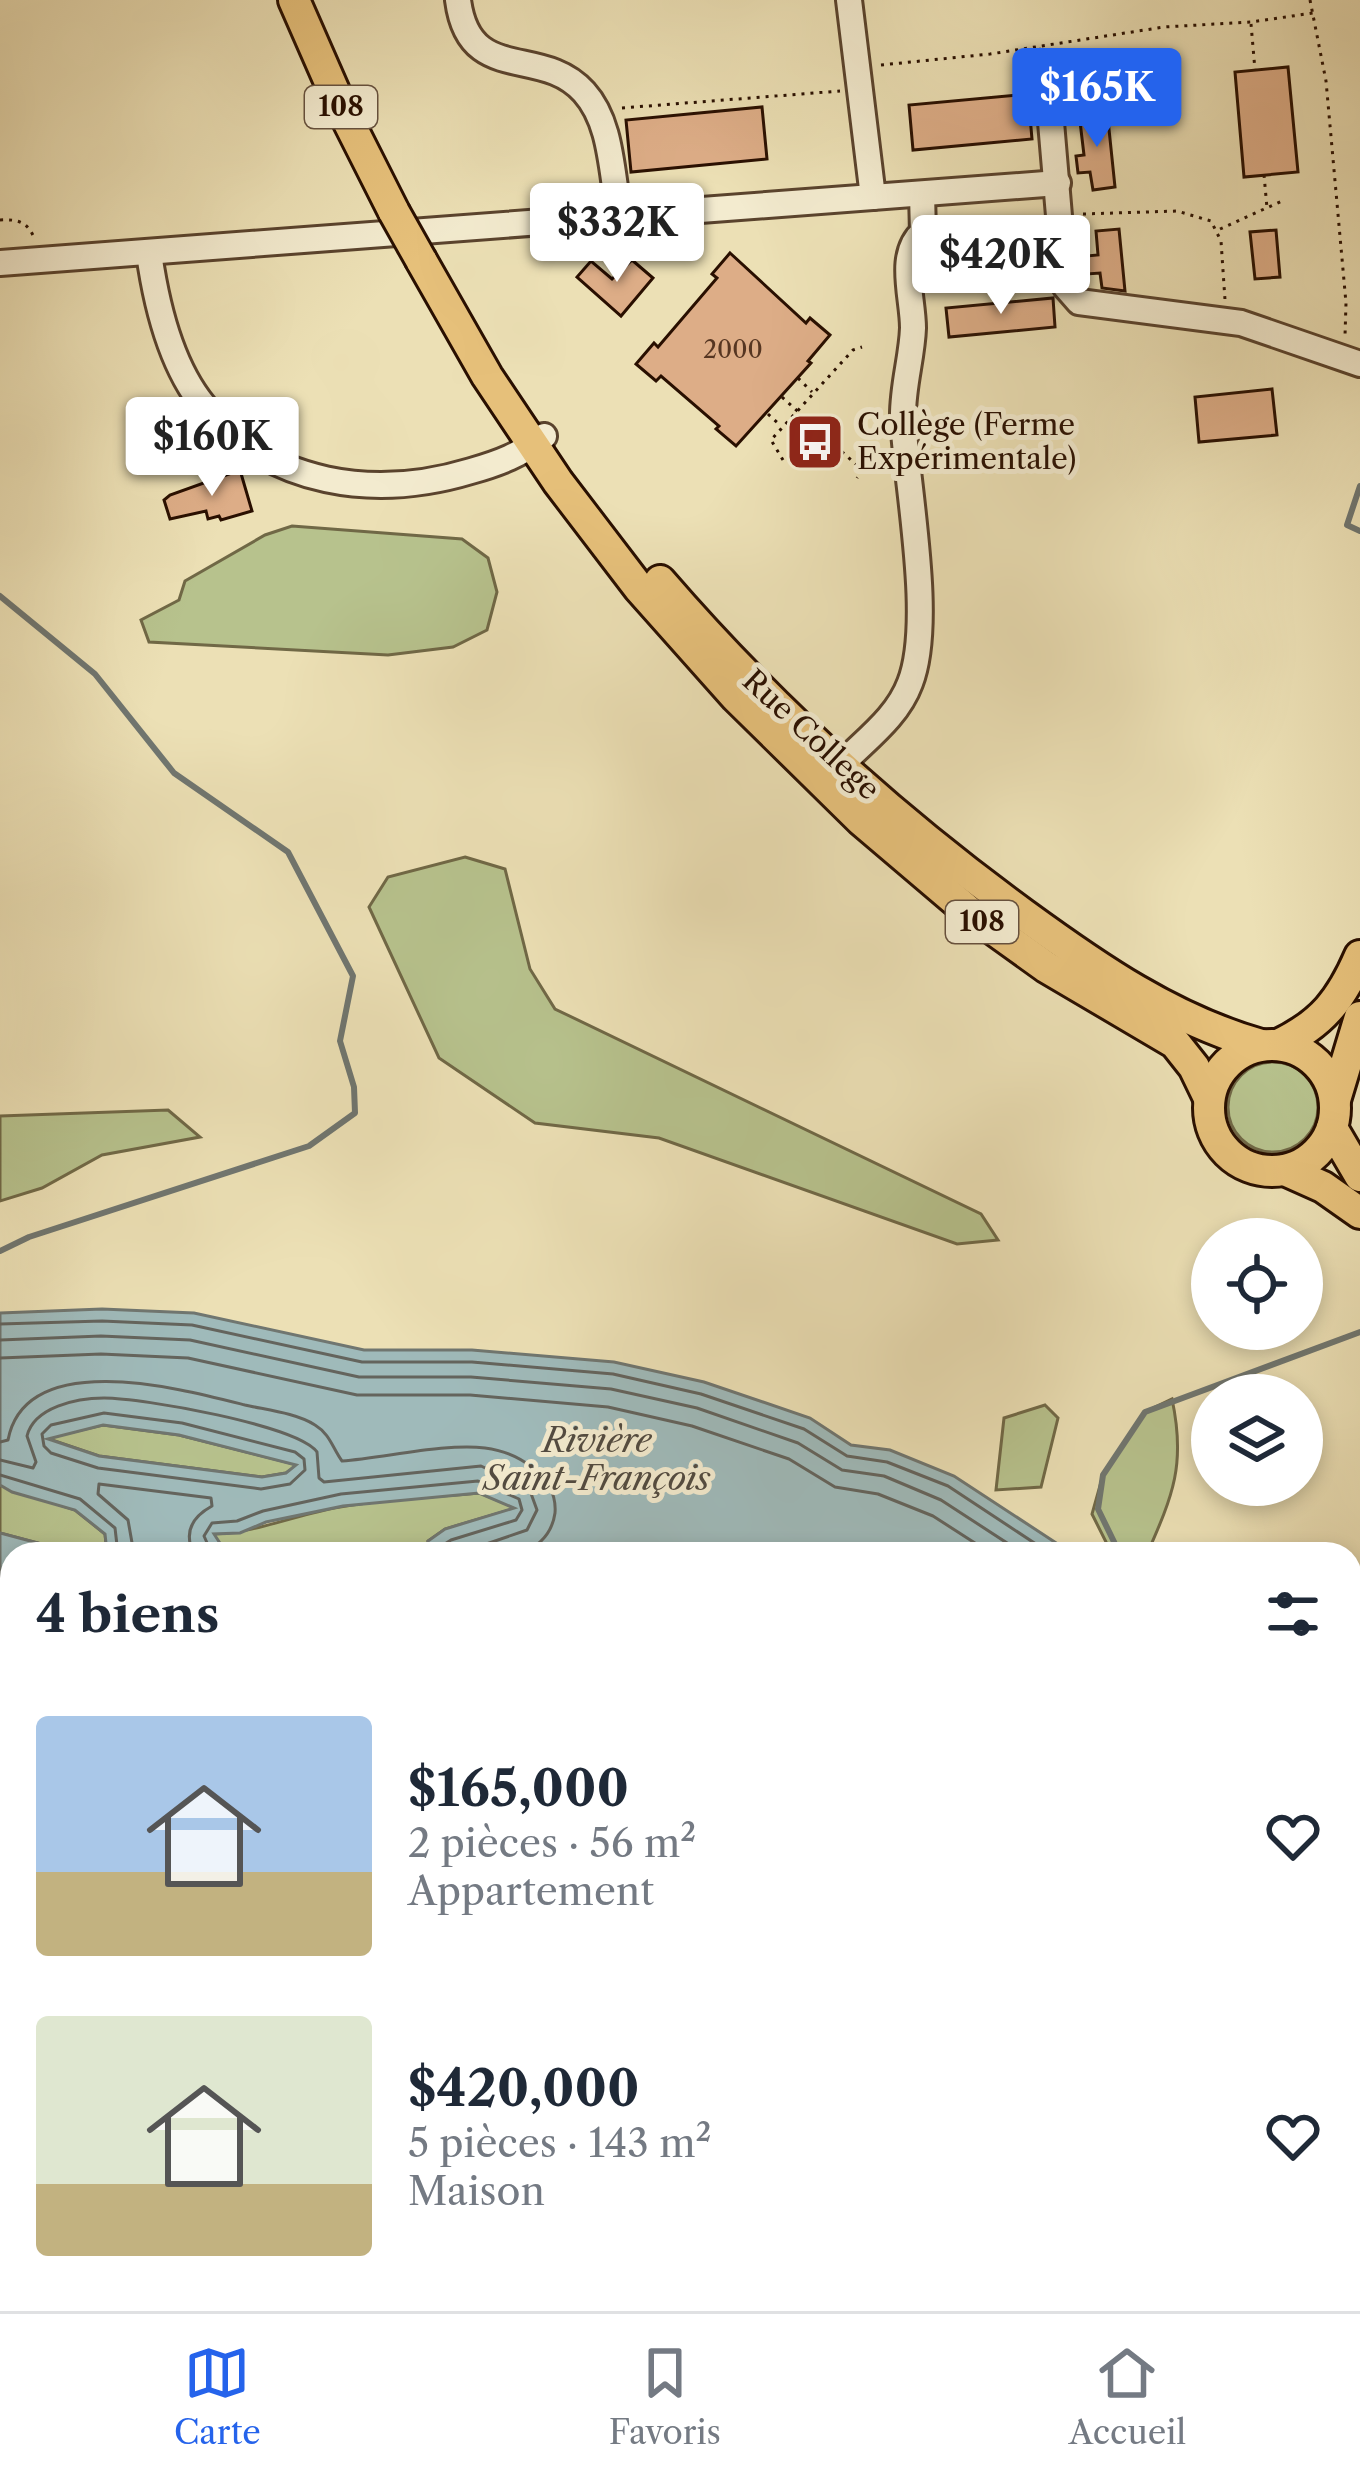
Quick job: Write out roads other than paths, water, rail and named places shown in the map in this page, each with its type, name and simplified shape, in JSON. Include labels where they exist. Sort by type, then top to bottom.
[{"type":"main road","name":"Rue College","points":[[295,0],[328,79],[421,260],[538,441],[666,619],[764,726],[904,858],[1017,947],[1175,1043],[1195,1066],[1210,1098],[1214,1133],[1231,1156],[1256,1169],[1285,1170],[1331,1192],[1360,1213]]},
{"type":"main road","name":"Rue College","points":[[538,441],[753,682],[840,766],[941,852],[1063,943],[1180,1016],[1297,1050],[1315,1062],[1328,1079],[1333,1114],[1360,1175]]},
{"type":"main road","points":[[1210,1098],[1225,1066],[1241,1052],[1270,1045],[1326,1016],[1360,956]]},
{"type":"main road","points":[[1285,1170],[1311,1158],[1333,1114],[1360,1016]]},
{"type":"lane","points":[[458,0],[462,24],[474,44],[499,58],[572,80],[588,97],[602,120],[620,217]]},
{"type":"lane","points":[[849,0],[873,197]]},
{"type":"lane","points":[[1048,87],[1065,286],[1079,302],[1227,320],[1349,359]]},
{"type":"lane","points":[[0,263],[1058,183]]},
{"type":"lane","points":[[840,766],[893,714],[917,662],[919,613],[903,405],[913,326],[909,254],[913,241],[923,232],[922,194]]},
{"type":"lane","points":[[148,253],[164,321],[200,402],[225,429],[260,454],[337,484],[376,488],[440,481],[505,461],[538,441]]},
{"type":"water","name":"Rivière Saint-François","points":[[102,1309],[194,1313],[364,1350],[472,1350],[614,1362],[704,1382],[810,1418],[851,1445],[890,1450],[954,1476],[1055,1542],[428,1542],[445,1529],[514,1508],[479,1493],[343,1506],[266,1522],[240,1533],[214,1534],[219,1542],[106,1542],[105,1534],[75,1510],[0,1485],[0,1313]],"holes":[[[103,1425],[179,1435],[296,1465],[286,1473],[262,1477],[99,1456],[48,1439]]]},
{"type":"water","points":[[0,1533],[34,1542],[0,1542]]},
{"type":"waterway","points":[[1360,486],[1347,525],[1360,531]]},
{"type":"waterway","points":[[0,596],[95,674],[174,773],[288,852],[353,976],[340,1041],[354,1087],[355,1113],[309,1146],[29,1237],[0,1251]]},
{"type":"waterway","points":[[1114,1542],[1098,1509],[1103,1475],[1145,1412],[1360,1332]]},
{"type":"place","name":"Collège (Ferme Expérimentale)","points":[[815,442]]}]
